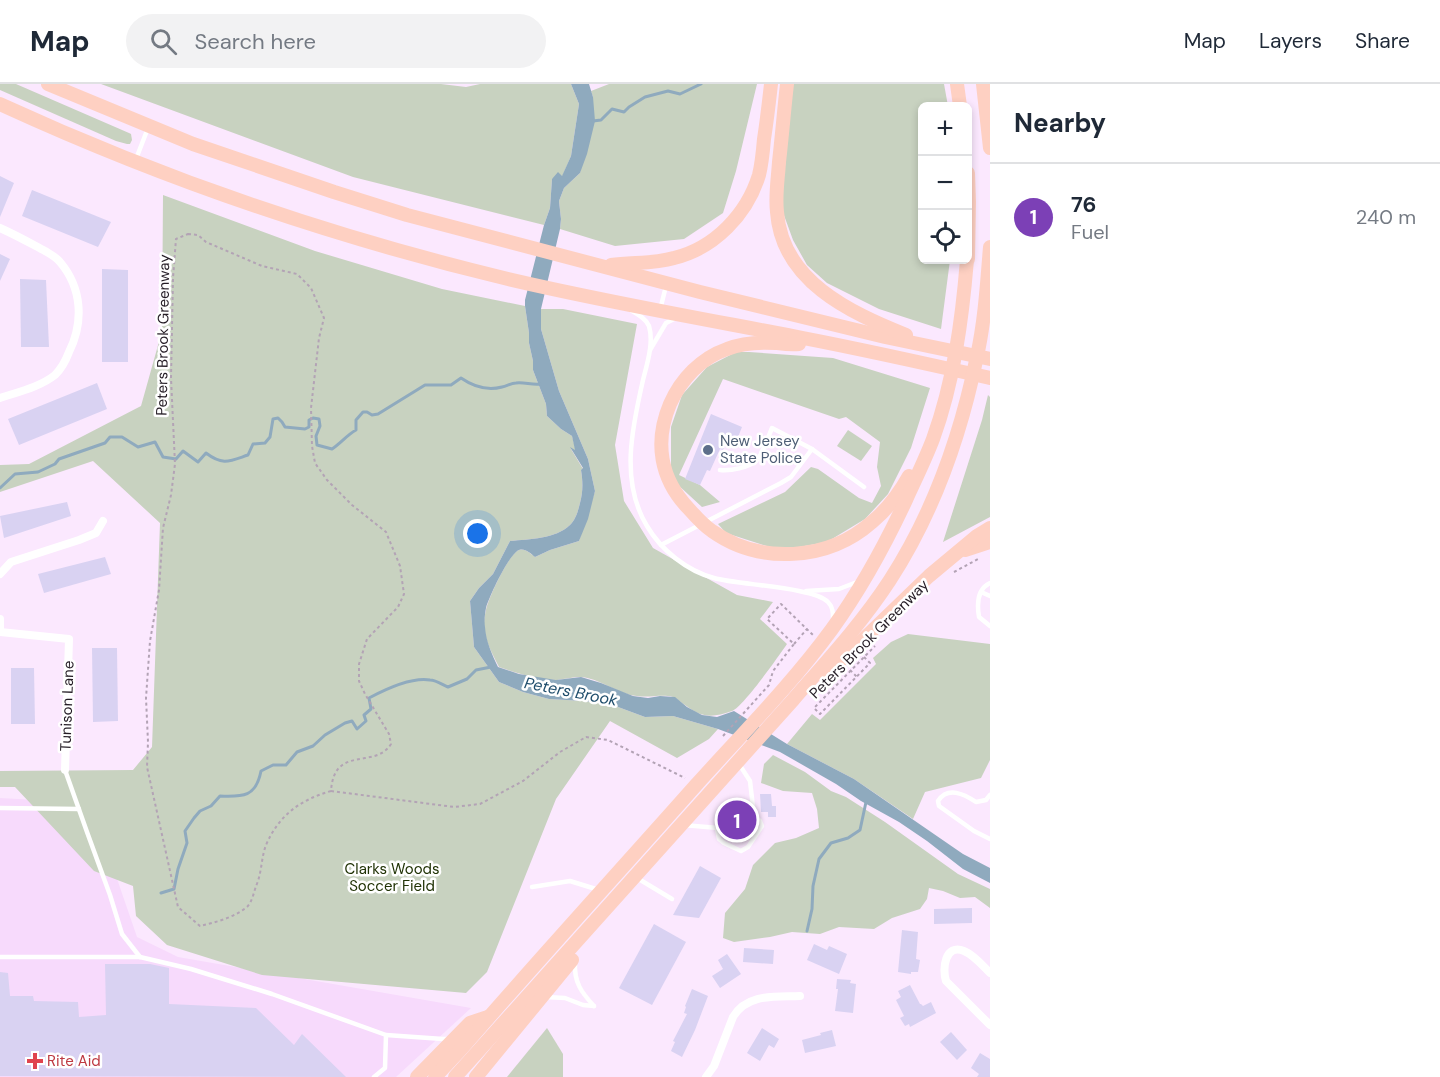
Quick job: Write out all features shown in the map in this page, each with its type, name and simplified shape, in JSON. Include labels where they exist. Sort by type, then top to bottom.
[{"type":"highway","points":[[48,84],[193,144],[406,214],[831,324],[984,357]]},
{"type":"highway","points":[[601,266],[676,258],[705,245],[732,223],[753,191],[759,174],[771,84]]},
{"type":"highway","points":[[787,84],[776,196],[779,228],[785,247],[796,265],[811,282],[840,303],[863,317],[941,349]]},
{"type":"highway","points":[[957,84],[959,102]]},
{"type":"highway","points":[[983,84],[990,148]]},
{"type":"highway","points":[[0,104],[63,133],[189,183],[324,229],[426,258],[618,303],[816,340],[988,378]]},
{"type":"highway","points":[[455,1077],[793,700],[867,613],[890,580],[908,552],[937,492],[970,388],[984,357],[990,247]]},
{"type":"highway","points":[[435,1077],[601,891],[721,748],[828,633],[866,577],[901,511],[922,467],[933,437],[948,386],[958,335],[967,264]]},
{"type":"highway","points":[[816,340],[796,344],[758,343],[726,349],[714,354],[690,373],[675,393],[662,430],[664,470],[673,490],[702,524],[733,543],[769,553],[800,554],[834,545],[871,524],[887,508],[903,486],[920,452],[933,437]]},
{"type":"highway","points":[[793,700],[846,656],[929,576],[990,528]]},
{"type":"highway","points":[[958,553],[989,548]]},
{"type":"highway","points":[[476,1077],[586,943],[600,915]]},
{"type":"highway","points":[[417,1077],[470,1023],[489,1016]]},
{"type":"street","points":[[0,228],[58,260],[69,275],[79,307],[76,338],[56,374],[22,391],[0,398]]},
{"type":"street","points":[[0,574],[11,562],[96,533],[104,521]]},
{"type":"street","name":"Tunison Lane","points":[[0,619],[0,632],[69,639],[66,770]]},
{"type":"street","points":[[990,974],[978,960],[959,949],[949,953],[945,960],[946,981],[990,1025]]},
{"type":"street","points":[[706,1077],[714,1066],[738,1009],[745,1003],[761,998],[800,996]]},
{"type":"lane","points":[[135,162],[148,126]]},
{"type":"lane","points":[[659,310],[666,283]]},
{"type":"lane","points":[[618,303],[644,319],[648,326],[650,350],[636,413],[630,460],[631,480],[636,501],[646,525],[661,545],[677,560],[712,578],[801,591],[820,596],[829,603],[833,610],[833,619],[828,633]]},
{"type":"lane","points":[[650,350],[666,323],[686,315]]},
{"type":"lane","points":[[720,470],[730,471],[757,460],[772,428],[812,449],[864,487]]},
{"type":"lane","points":[[661,545],[791,477],[812,449]]},
{"type":"lane","points":[[801,591],[838,589],[852,585],[866,577]]},
{"type":"lane","points":[[990,583],[985,585],[977,605],[979,617],[990,626]]},
{"type":"lane","points":[[981,592],[990,596]]},
{"type":"lane","points":[[717,829],[719,839],[741,851],[748,847],[762,826],[754,816],[750,781],[738,761]]},
{"type":"lane","points":[[66,770],[122,934],[140,957]]},
{"type":"lane","points":[[990,795],[986,800],[976,802],[957,792],[942,796],[938,801],[939,806],[974,831],[990,839]]},
{"type":"lane","points":[[0,808],[79,809]]},
{"type":"lane","points":[[744,829],[754,816]]},
{"type":"lane","points":[[680,825],[730,829]]},
{"type":"lane","points":[[635,876],[672,899]]},
{"type":"lane","points":[[532,887],[570,881],[601,891]]},
{"type":"lane","points":[[542,997],[565,998],[583,1005],[594,1006],[577,983],[576,955]]},
{"type":"lane","points":[[0,957],[140,957],[191,969],[272,994],[386,1035],[456,1038]]},
{"type":"lane","points":[[374,1077],[385,1068],[386,1035]]},
{"type":"path","name":"Peters Brook Greenway","points":[[331,791],[332,779],[337,769],[348,761],[380,753],[389,748],[391,744],[389,734],[359,681],[358,664],[367,639],[398,607],[404,594],[400,566],[386,532],[352,505],[327,480],[315,463],[310,408],[319,338],[324,318],[311,288],[297,274],[262,266],[206,242],[198,235],[188,234],[176,239],[171,378],[175,464],[163,528],[159,590],[150,641],[146,687],[147,767],[178,907],[200,926],[221,921],[248,906],[259,879],[266,846],[278,823],[294,807],[314,796],[331,791],[454,807],[480,804],[523,781],[560,752],[586,737],[608,740],[685,778]]},
{"type":"path","points":[[952,573],[989,548]]},
{"type":"path","points":[[721,748],[775,689],[773,671],[807,629],[781,604],[767,618],[794,644]]},
{"type":"path","name":"Peters Brook Greenway","points":[[864,657],[870,663],[820,714],[814,708],[864,657],[880,641]]},
{"type":"shaded area","points":[[0,798],[91,803],[137,937],[178,957],[471,1008],[396,1077],[0,1077]]},
{"type":"green space","points":[[0,84],[16,84],[129,133],[132,140],[130,144],[116,141],[0,90]]},
{"type":"green space","points":[[101,84],[441,84],[466,87],[480,84],[571,84],[579,104],[571,156],[562,177],[552,179],[550,208],[544,225],[353,177]]},
{"type":"green space","points":[[609,84],[757,84],[736,171],[723,213],[684,239],[615,246],[560,229],[559,201],[564,188],[580,173],[593,97],[591,91]]},
{"type":"green space","points":[[793,84],[944,84],[947,102],[918,102],[918,264],[949,264],[941,329],[879,309],[827,283],[807,265],[793,240],[781,207]]},
{"type":"green space","name":"Clarks Woods Soccer Field","points":[[163,195],[315,251],[442,289],[525,306],[533,370],[546,404],[547,416],[572,436],[576,451],[571,449],[583,469],[581,470],[582,495],[575,518],[564,530],[542,538],[510,541],[493,574],[470,601],[474,647],[499,682],[523,692],[549,699],[610,704],[645,717],[673,716],[718,729],[709,739],[677,758],[610,721],[556,799],[487,972],[466,993],[262,975],[167,945],[136,916],[133,886],[94,871],[15,787],[0,787],[0,771],[133,770],[152,747],[160,523],[93,461],[0,492],[0,465],[29,464],[141,406],[162,331]]},
{"type":"green space","points":[[541,309],[563,309],[637,324],[615,445],[624,501],[653,548],[737,595],[773,602],[760,619],[787,644],[752,691],[732,711],[707,716],[673,697],[630,695],[587,678],[557,680],[528,676],[499,667],[491,651],[484,630],[485,613],[495,587],[510,559],[519,550],[526,551],[535,557],[579,541],[595,491],[588,459],[559,391],[541,329]]},
{"type":"green space","points":[[736,352],[833,358],[930,388],[911,448],[888,494],[865,519],[827,542],[799,547],[773,548],[726,533],[718,524],[785,492],[811,467],[818,469],[859,498],[872,503],[881,486],[877,467],[880,442],[846,417],[839,419],[723,379],[679,475],[700,485],[720,502],[702,507],[677,484],[671,471],[671,427],[682,395],[707,367]]},
{"type":"green space","points":[[988,395],[990,397],[990,517],[943,542],[982,420]]},
{"type":"green space","points":[[848,430],[872,446],[861,461],[837,446]]},
{"type":"green space","points":[[908,634],[990,644],[990,760],[981,778],[925,792],[913,819],[854,779],[787,744],[812,714],[820,720],[876,664],[873,658],[891,642]]},
{"type":"green space","points":[[773,755],[805,772],[831,791],[846,797],[885,822],[958,874],[990,889],[990,908],[975,897],[960,898],[929,888],[927,899],[920,909],[892,918],[874,929],[839,927],[820,934],[792,932],[734,942],[723,938],[725,913],[745,889],[753,865],[775,843],[796,838],[819,828],[812,793],[783,791],[761,783],[764,764]]},
{"type":"green space","points":[[547,1028],[563,1054],[563,1077],[507,1077]]},
{"type":"water","name":"Peters Brook","points":[[571,84],[589,84],[593,97],[595,121],[580,173],[564,188],[559,201],[560,229],[541,309],[541,329],[559,391],[588,459],[595,491],[588,519],[579,541],[535,557],[525,550],[519,550],[510,559],[500,576],[486,608],[485,620],[488,643],[498,667],[519,674],[556,680],[581,677],[633,696],[675,697],[702,715],[717,717],[734,711],[787,744],[854,779],[963,854],[990,868],[990,883],[963,869],[899,822],[780,752],[718,729],[673,716],[645,717],[610,704],[549,699],[523,692],[499,682],[474,647],[470,601],[493,574],[510,541],[542,538],[564,530],[575,518],[582,495],[581,470],[583,468],[570,447],[575,450],[572,436],[547,416],[546,404],[533,370],[525,306],[550,208],[552,179],[558,172],[562,176],[571,156],[579,104]]},
{"type":"building","points":[[0,176],[14,183],[0,217]]},
{"type":"building","points":[[32,190],[111,222],[98,247],[22,216]]},
{"type":"building","points":[[0,254],[10,259],[0,281]]},
{"type":"building","points":[[102,269],[128,270],[128,362],[102,362]]},
{"type":"building","points":[[20,279],[46,280],[49,347],[21,347]]},
{"type":"building","points":[[97,383],[107,409],[19,445],[8,419]]},
{"type":"building","name":"New Jersey State Police","points":[[711,414],[742,427],[734,447],[726,444],[723,450],[720,449],[710,471],[707,470],[700,485],[685,479]]},
{"type":"building","points":[[67,502],[71,516],[4,538],[0,516]]},
{"type":"building","points":[[105,557],[111,574],[44,593],[38,574]]},
{"type":"building","points":[[92,648],[117,648],[118,721],[93,722]]},
{"type":"building","points":[[11,668],[34,668],[35,724],[11,724]]},
{"type":"building","points":[[760,794],[771,794],[772,806],[776,806],[776,817],[768,817],[768,812],[761,812]]},
{"type":"building","points":[[744,803],[744,821],[740,829],[745,833],[745,841],[731,841],[730,833],[734,829],[730,824],[729,804]]},
{"type":"building","points":[[700,866],[721,878],[699,918],[673,915]]},
{"type":"building","points":[[972,908],[972,923],[934,924],[934,909]]},
{"type":"building","points":[[654,924],[686,942],[652,1005],[619,988]]},
{"type":"building","points":[[902,930],[918,932],[916,959],[920,960],[918,972],[911,972],[911,974],[898,972]]},
{"type":"building","points":[[814,944],[827,950],[829,946],[847,954],[839,974],[807,960]]},
{"type":"building","points":[[744,948],[774,950],[773,964],[743,962]]},
{"type":"building","points":[[727,954],[741,974],[720,988],[712,976],[723,969],[718,960]]},
{"type":"building","points":[[105,964],[150,964],[169,968],[169,1004],[256,1008],[294,1045],[302,1034],[346,1077],[0,1076],[0,972],[8,973],[10,996],[33,996],[34,1001],[78,1002],[79,1017],[106,1015]]},
{"type":"building","points":[[837,979],[851,980],[850,983],[856,984],[853,1013],[835,1011]]},
{"type":"building","points":[[910,985],[920,1004],[923,1006],[931,1002],[936,1013],[910,1027],[909,1024],[905,1026],[900,1018],[904,1016],[896,1000],[901,997],[898,991]]},
{"type":"building","points":[[692,989],[708,996],[682,1057],[671,1051],[675,1042],[673,1041],[687,1014],[684,1013],[685,1006]]},
{"type":"building","points":[[762,1028],[779,1039],[774,1048],[769,1045],[760,1061],[747,1053]]},
{"type":"building","points":[[832,1030],[836,1046],[805,1053],[802,1040]]},
{"type":"building","points":[[951,1032],[967,1050],[957,1060],[940,1042]]},
{"type":"building","points":[[980,1053],[990,1059],[990,1077],[977,1077],[979,1074],[971,1068]]},
{"type":"waterway","points":[[593,121],[601,120],[612,109],[624,112],[645,97],[668,91],[680,94],[701,84]]},
{"type":"waterway","points":[[0,488],[15,474],[38,472],[55,464],[59,459],[105,443],[110,437],[122,437],[138,447],[155,442],[163,457],[176,459],[183,451],[198,462],[206,453],[217,460],[227,461],[248,455],[253,444],[265,443],[270,437],[273,419],[278,418],[285,427],[305,429],[309,427],[309,420],[313,418],[319,419],[317,445],[332,449],[356,430],[356,420],[363,412],[378,414],[425,385],[451,385],[461,378],[471,384],[486,388],[504,387],[514,383],[540,384]]},
{"type":"waterway","points":[[161,893],[174,889],[187,843],[185,831],[200,811],[211,806],[220,796],[247,794],[256,786],[261,771],[273,765],[286,765],[297,752],[313,746],[325,735],[345,723],[352,721],[357,729],[366,721],[364,715],[371,709],[369,698],[382,691],[415,680],[435,681],[448,687],[467,679],[476,670],[491,667]]},
{"type":"waterway","points":[[807,931],[819,859],[831,843],[848,838],[860,830],[866,802]]},
{"type":"place","name":"New Jersey State Police","points":[[708,450]]},
{"type":"place","name":"76","points":[[737,820]]},
{"type":"place","name":"Rite Aid","points":[[35,1061]]}]
